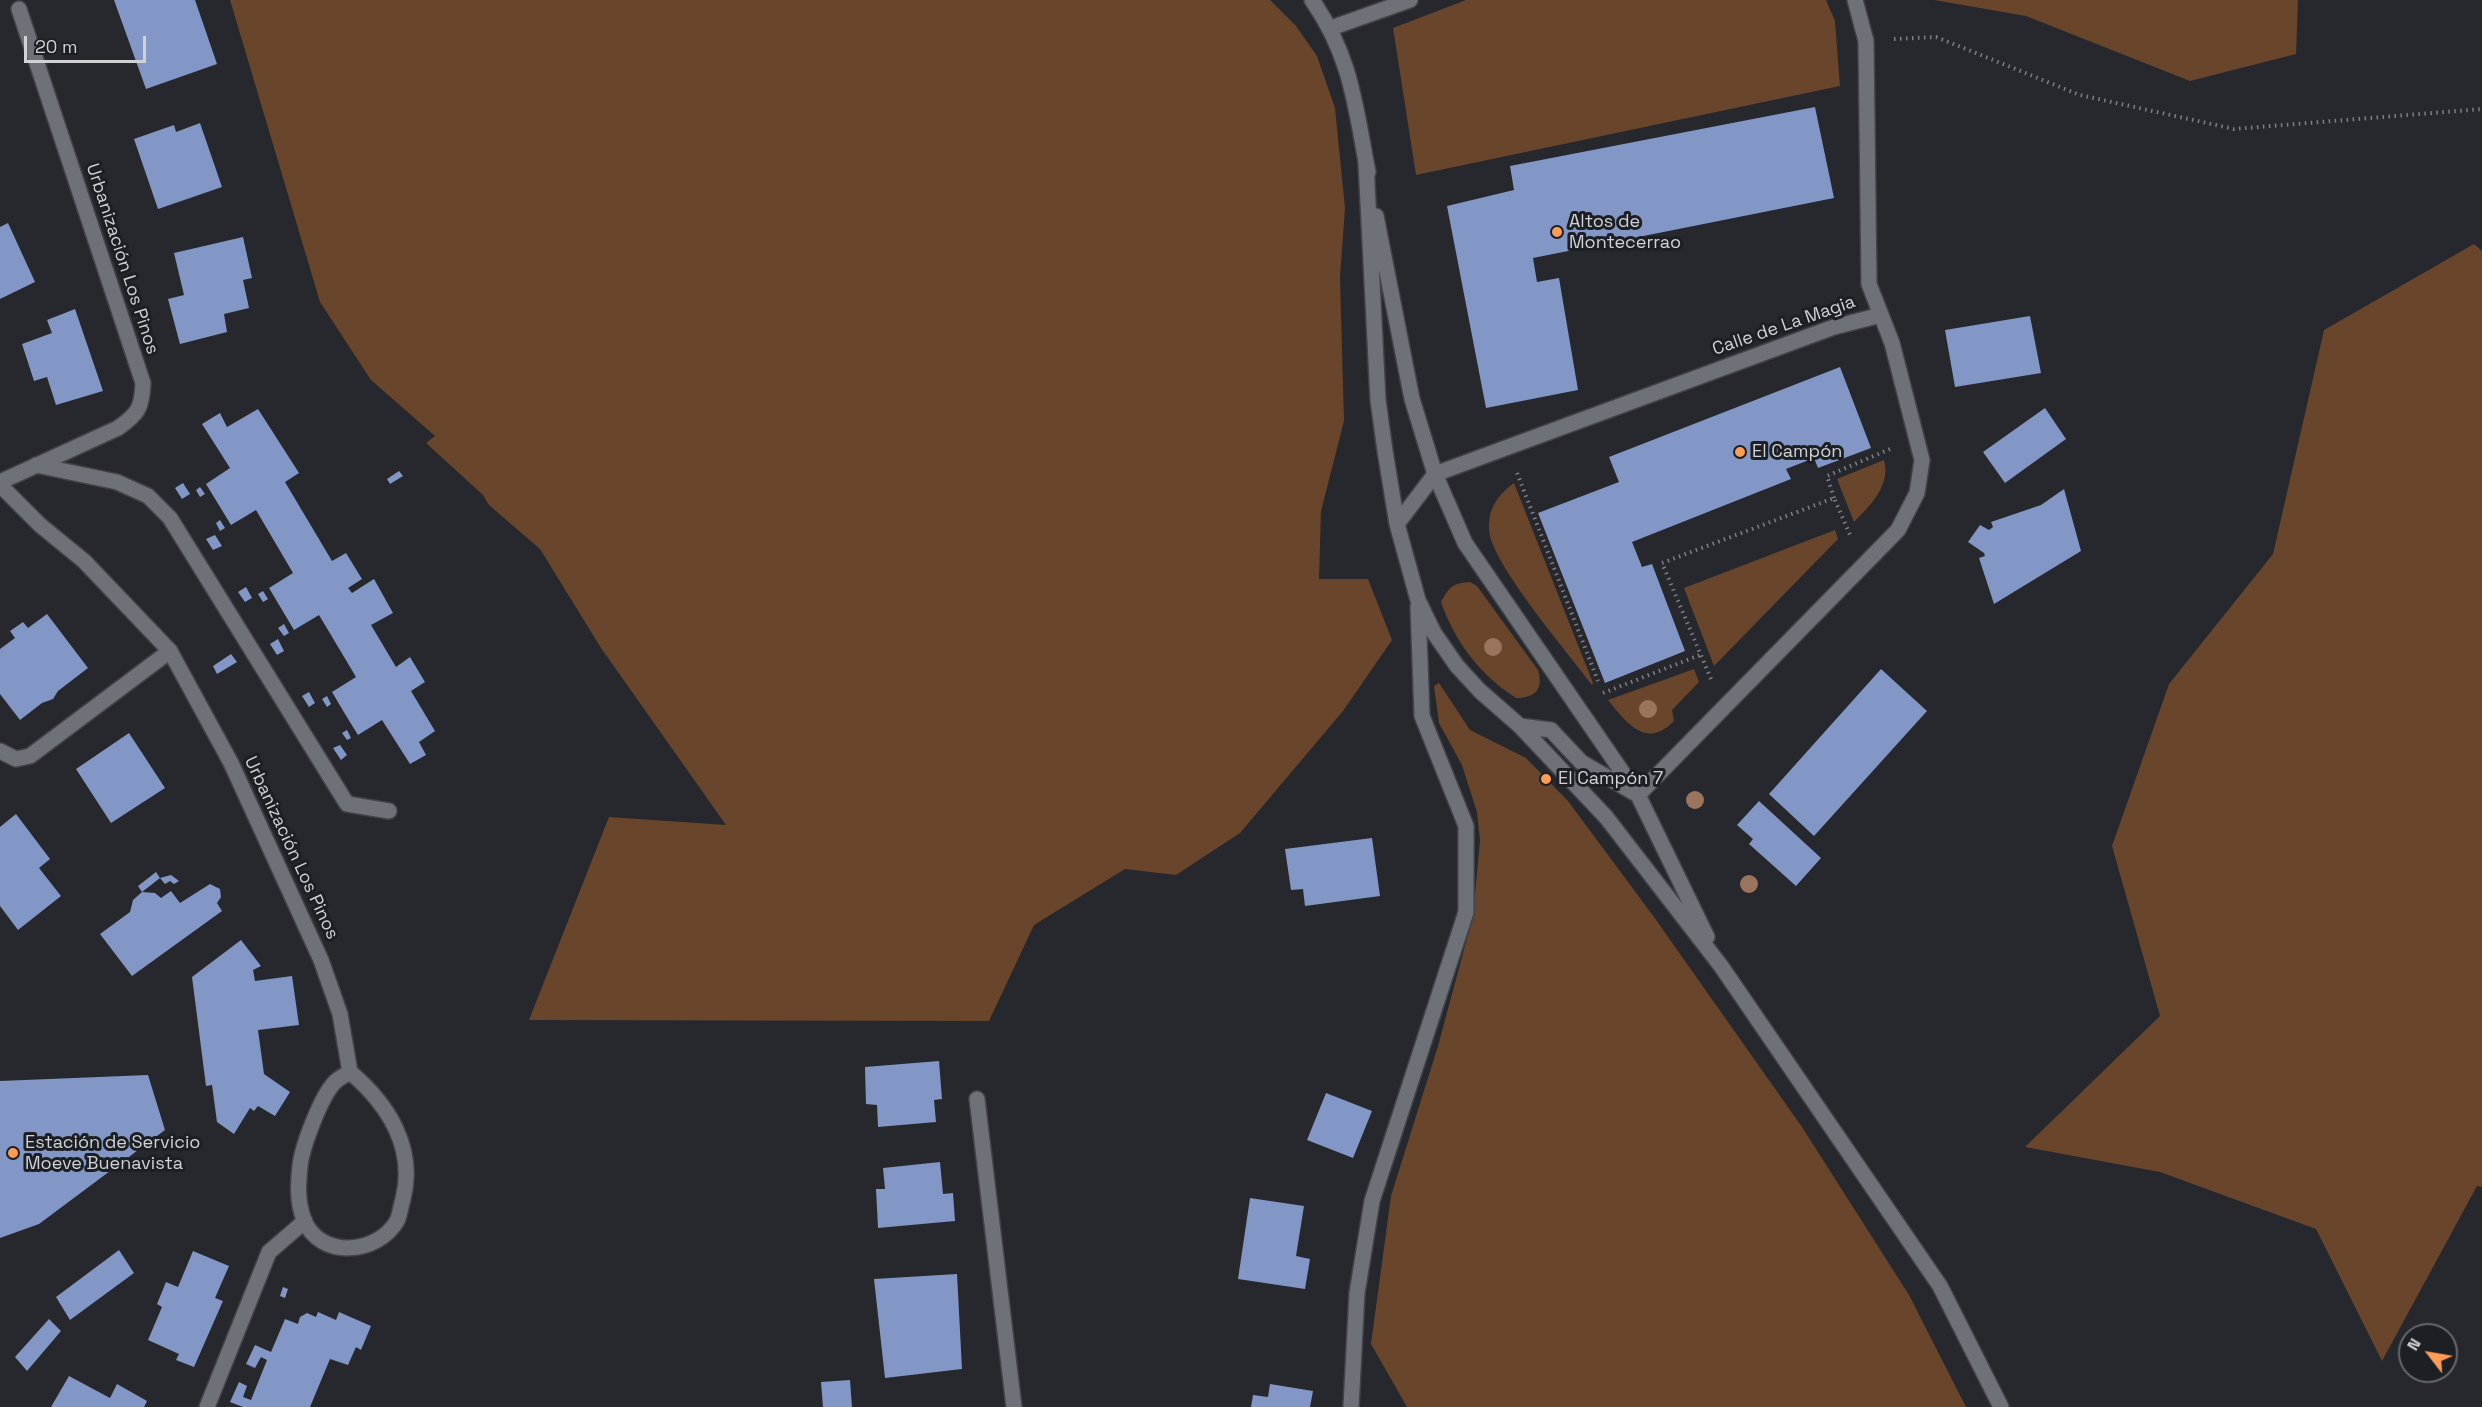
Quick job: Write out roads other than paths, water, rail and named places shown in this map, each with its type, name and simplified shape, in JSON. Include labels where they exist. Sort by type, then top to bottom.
[{"type":"street","points":[[1312,0],[1331,28],[1348,73],[1412,399],[1435,474],[1465,543],[1638,795],[1721,966]]},
{"type":"street","points":[[1331,28],[1410,0]]},
{"type":"street","points":[[1855,0],[1866,41],[1869,284],[1881,315]]},
{"type":"street","name":"Urbanización Los Pinos","points":[[19,9],[143,383],[142,403],[134,417],[118,428],[0,484],[92,568],[170,651],[231,763],[321,960],[340,1014],[350,1072]]},
{"type":"street","points":[[1366,163],[1378,400],[1397,524],[1418,600],[1434,633],[1457,666],[1480,691],[1520,726],[1606,817],[1721,966],[1940,1286],[2001,1407]]},
{"type":"street","name":"Calle de La Magia","points":[[1435,474],[1834,327],[1881,315],[1892,343],[1922,460],[1917,493],[1898,530],[1638,795]]},
{"type":"street","points":[[36,465],[117,482],[148,496],[170,518],[347,804],[389,811]]},
{"type":"street","points":[[1397,524],[1435,474]]},
{"type":"street","points":[[1351,1407],[1357,1293],[1372,1201],[1466,912],[1466,826],[1422,716],[1418,600]]},
{"type":"street","points":[[0,751],[16,759],[30,756],[170,651]]},
{"type":"street","points":[[1520,726],[1551,730],[1581,762],[1638,795]]},
{"type":"street","points":[[350,1072],[369,1088],[392,1119],[405,1151],[407,1183],[397,1221],[374,1243],[354,1249],[335,1246],[316,1237],[305,1221],[298,1195],[301,1155],[334,1082],[350,1072]]},
{"type":"street","points":[[978,1099],[1014,1407]]},
{"type":"street","points":[[207,1407],[269,1252],[305,1221]]},
{"type":"place","name":"Altos de Montecerrao","points":[[1557,232]]},
{"type":"place","name":"El Campón","points":[[1740,452]]},
{"type":"place","name":"El Campón 7","points":[[1546,779]]},
{"type":"place","name":"Estación de Servicio Moeve Buenavista","points":[[13,1153]]}]
